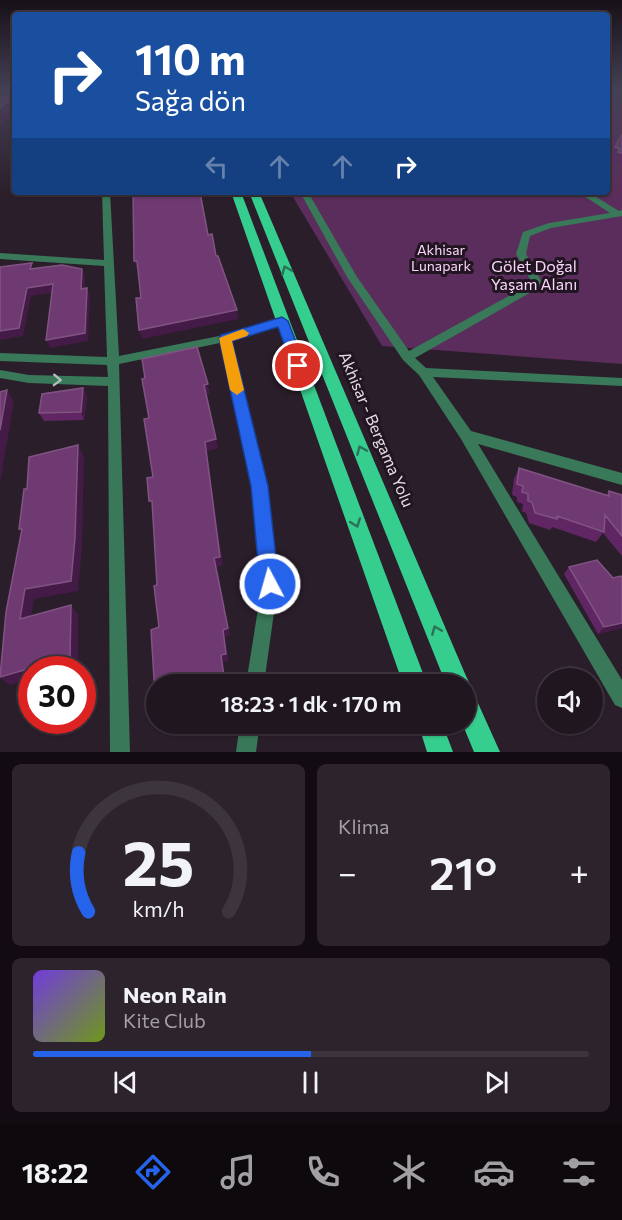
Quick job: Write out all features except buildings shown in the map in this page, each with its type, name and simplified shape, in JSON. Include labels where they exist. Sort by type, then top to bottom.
[{"type":"main road","points":[[237,195],[411,674]]},
{"type":"main road","name":"Akhisar - Bergama Yolu","points":[[255,195],[454,674]]},
{"type":"main road","points":[[476,726],[487,752]]},
{"type":"main road","points":[[434,734],[440,752]]},
{"type":"street","points":[[106,195],[114,382],[120,752]]},
{"type":"street","points":[[306,195],[352,277],[407,357],[423,372],[466,435],[622,698]]},
{"type":"street","points":[[587,195],[620,213]]},
{"type":"street","points":[[407,357],[537,284],[521,254],[526,234],[549,226],[620,213]]},
{"type":"street","points":[[0,256],[109,263]]},
{"type":"street","points":[[0,357],[113,361],[225,338],[282,321]]},
{"type":"street","points":[[225,338],[260,486],[270,584],[256,674]]},
{"type":"street","points":[[423,372],[622,382]]},
{"type":"street","points":[[0,374],[29,379],[114,382]]},
{"type":"street","points":[[466,435],[622,479]]},
{"type":"street","points":[[246,752],[248,734]]},
{"type":"green space","name":"Gölet Doğal Yaşam Alanı","points":[[610,126],[622,126],[622,364],[382,346],[292,195],[610,195]]},
{"type":"slow traffic","points":[[237,390],[225,338],[243,333]]},
{"type":"route","points":[[270,584],[260,486],[225,338],[282,321],[298,366]]},
{"type":"park label","name":"Akhisar Lunapark","points":[[441,258]]}]
